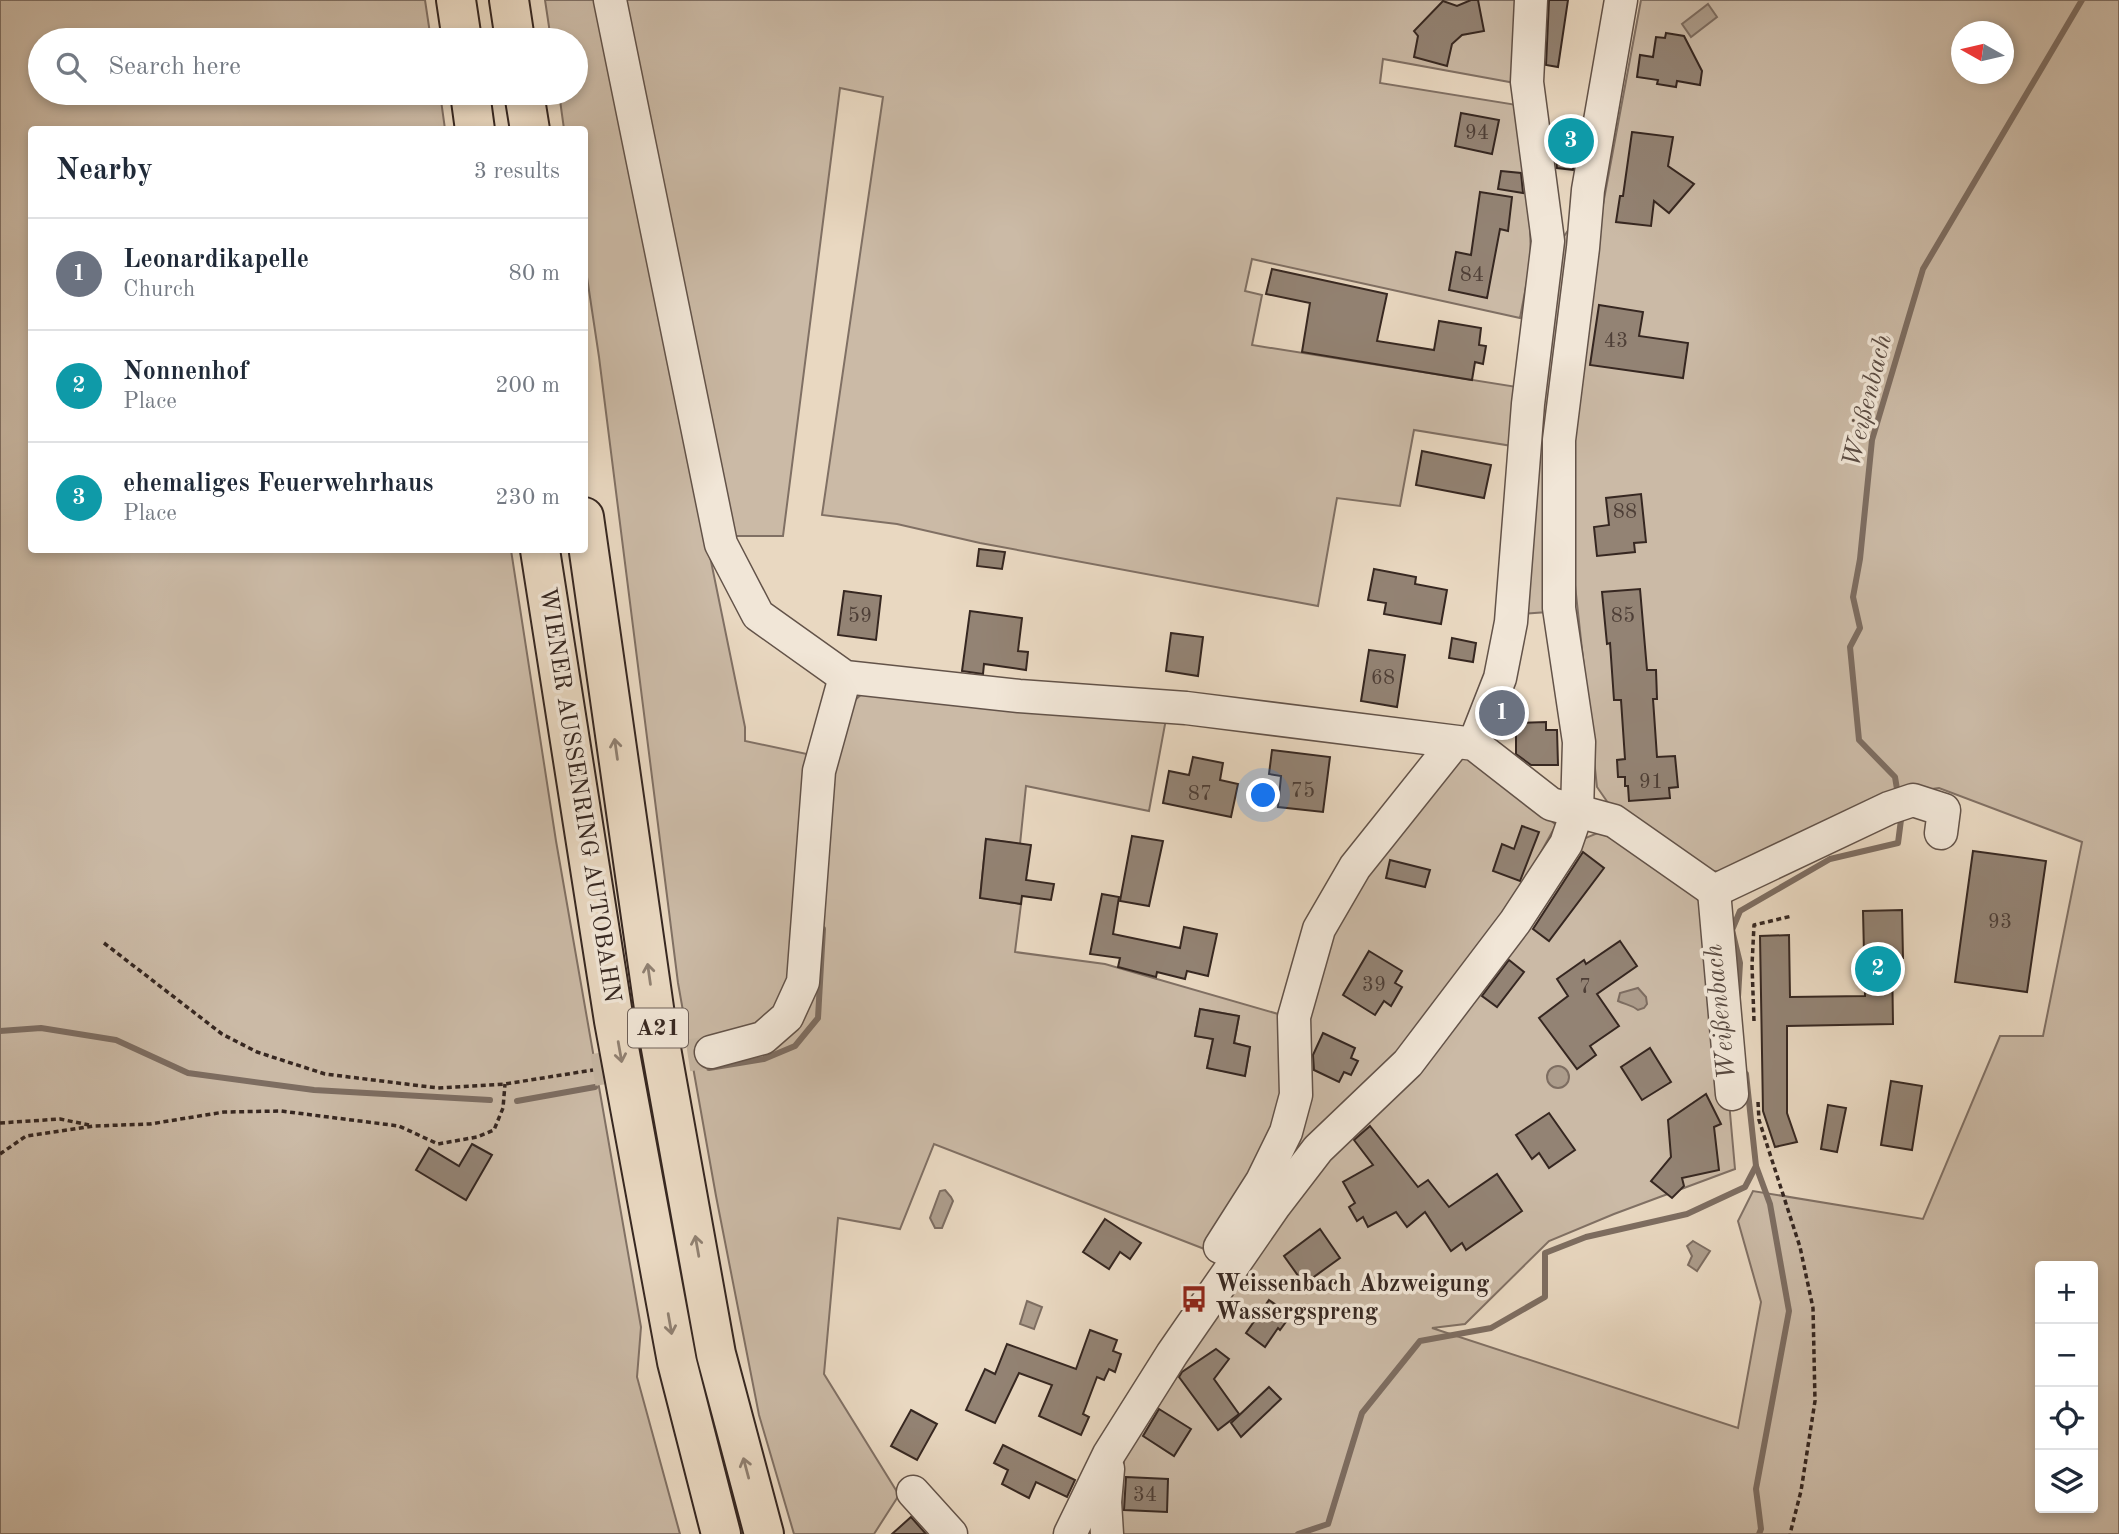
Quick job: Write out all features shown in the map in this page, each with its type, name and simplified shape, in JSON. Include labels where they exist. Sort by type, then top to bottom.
[{"type":"highway","points":[[456,0],[460,28]]},
{"type":"highway","points":[[509,0],[513,28]]},
{"type":"highway","points":[[472,105],[474,126]]},
{"type":"highway","points":[[526,105],[529,126]]},
{"type":"highway","name":"WIENER AUSSENRING AUTOBAHN","points":[[588,545],[655,1015],[716,1354],[764,1534]]},
{"type":"highway","name":"WIENER AUSSENRING AUTOBAHN","points":[[540,553],[614,1021],[677,1363],[721,1534]]},
{"type":"street","points":[[610,0],[721,544],[758,615],[845,677],[1019,696],[1186,709],[1464,743],[1550,804],[1614,821],[1714,891],[1745,1094]]},
{"type":"street","points":[[1220,1247],[1262,1181],[1286,1132],[1296,1095],[1294,1017],[1319,929],[1354,867],[1464,743],[1500,678],[1511,622],[1528,404],[1548,241],[1527,82],[1531,0]]},
{"type":"street","points":[[1070,1534],[1109,1454],[1172,1354],[1275,1205],[1318,1149],[1408,1063],[1515,922],[1566,844],[1577,812],[1579,742],[1559,608],[1559,440],[1588,190],[1621,0]]},
{"type":"street","points":[[1548,241],[1588,190]]},
{"type":"street","points":[[710,1052],[763,1038],[787,1017],[803,982],[820,771],[845,677]]},
{"type":"street","points":[[1714,891],[1901,804],[1944,810],[1941,833]]},
{"type":"street","points":[[1107,1534],[1105,1503],[1109,1454]]},
{"type":"street","points":[[914,1492],[951,1534]]},
{"type":"path","points":[[1754,1029],[1752,965],[1755,925],[1792,916]]},
{"type":"path","points":[[104,943],[222,1034],[257,1052],[325,1074],[438,1088],[505,1084],[593,1070]]},
{"type":"path","points":[[0,1154],[26,1136],[94,1126],[150,1124],[224,1112],[281,1111],[399,1126],[438,1144],[477,1137],[494,1130],[503,1108],[505,1084]]},
{"type":"path","points":[[1745,1094],[1759,1120],[1800,1247],[1814,1308],[1815,1401],[1801,1490],[1790,1534]]},
{"type":"path","points":[[0,1123],[60,1119],[94,1126]]},
{"type":"shaded area","points":[[0,0],[425,0],[429,28],[28,28],[28,105],[442,105],[445,126],[28,126],[28,553],[511,553],[556,841],[641,1327],[637,1377],[680,1534],[0,1534]]},
{"type":"shaded area","points":[[545,0],[1515,0],[1515,83],[1383,59],[1380,83],[1517,105],[1529,194],[1531,260],[1520,318],[1252,259],[1245,291],[1262,295],[1252,345],[1517,387],[1512,446],[1414,430],[1400,506],[1337,498],[1318,606],[980,543],[897,524],[822,515],[883,97],[840,88],[783,536],[732,536],[705,532],[745,727],[745,741],[816,756],[830,743],[853,702],[865,691],[1166,719],[1149,811],[1026,786],[1020,844],[986,839],[980,898],[1021,904],[1015,952],[1105,964],[1299,1020],[1323,938],[1449,760],[1473,755],[1513,785],[1556,825],[1515,899],[1400,1050],[1225,1257],[934,1144],[900,1229],[838,1218],[824,1374],[899,1495],[874,1534],[794,1534],[759,1415],[678,983],[588,284],[588,126],[564,126],[561,105],[588,105],[588,28],[549,28]],"holes":[[[1200,1009],[1239,1016],[1234,1043],[1250,1047],[1245,1075],[1207,1068],[1213,1039],[1195,1036]]]},
{"type":"shaded area","points":[[1641,0],[2119,0],[2119,1534],[1121,1534],[1124,1459],[1276,1219],[1583,839],[1600,832],[1704,892],[1735,1169],[1549,1241],[1465,1324],[1432,1328],[1738,1428],[1761,1302],[1738,1221],[1753,1191],[1923,1219],[2000,1036],[2043,1036],[2082,842],[1939,788],[1909,792],[1727,873],[1707,870],[1613,810],[1597,787],[1575,585],[1568,491],[1599,226]]},
{"type":"shaded area","points":[[1708,4],[1717,17],[1691,37],[1682,24]]},
{"type":"shaded area","points":[[1576,219],[1548,612],[1521,614],[1553,252]]},
{"type":"shaded area","points":[[1638,988],[1646,997],[1647,1004],[1644,1008],[1638,1010],[1618,1001],[1620,993]]},
{"type":"shaded area","points":[[1558,1066],[1566,1069],[1569,1077],[1566,1085],[1558,1088],[1550,1085],[1547,1077],[1550,1069]]},
{"type":"shaded area","points":[[945,1190],[953,1201],[942,1228],[935,1228],[930,1218],[940,1191]]},
{"type":"shaded area","points":[[1693,1241],[1710,1251],[1697,1271],[1688,1265],[1692,1256],[1687,1246]]},
{"type":"shaded area","points":[[1027,1301],[1042,1307],[1034,1329],[1020,1324]]},
{"type":"building","points":[[1478,0],[1484,31],[1462,35],[1452,44],[1447,66],[1414,57],[1418,36],[1414,31],[1443,1],[1457,6]]},
{"type":"building","points":[[1549,0],[1568,0],[1558,67],[1546,65]]},
{"type":"building","points":[[1666,33],[1684,36],[1702,71],[1700,85],[1677,81],[1676,87],[1657,84],[1658,80],[1637,77],[1640,55],[1653,57],[1656,37],[1665,38]]},
{"type":"building","points":[[1461,113],[1499,120],[1492,154],[1455,146]]},
{"type":"building","points":[[1559,120],[1581,122],[1573,170],[1557,168],[1555,153]]},
{"type":"building","points":[[1632,132],[1673,137],[1668,166],[1694,184],[1669,213],[1654,201],[1651,226],[1616,222],[1620,196],[1623,196]]},
{"type":"building","points":[[1501,171],[1521,173],[1523,193],[1498,189]]},
{"type":"building","points":[[1480,192],[1512,197],[1508,231],[1500,229],[1487,298],[1449,290],[1456,252],[1471,255]]},
{"type":"building","points":[[1272,269],[1387,294],[1377,341],[1434,350],[1439,321],[1481,328],[1479,345],[1486,346],[1483,364],[1475,362],[1472,380],[1302,352],[1310,303],[1266,294]]},
{"type":"building","points":[[1599,305],[1643,312],[1639,336],[1688,343],[1683,378],[1590,365]]},
{"type":"building","points":[[1422,451],[1491,465],[1484,498],[1416,485]]},
{"type":"building","points":[[1641,494],[1646,542],[1634,543],[1635,552],[1597,556],[1594,527],[1609,525],[1606,498]]},
{"type":"building","points":[[979,549],[1005,552],[1002,569],[977,566]]},
{"type":"building","points":[[1374,569],[1416,577],[1415,584],[1447,590],[1441,624],[1384,614],[1386,603],[1368,600]]},
{"type":"building","points":[[1640,589],[1647,670],[1656,670],[1657,699],[1653,699],[1657,757],[1675,756],[1678,787],[1669,788],[1670,798],[1629,801],[1625,777],[1618,777],[1617,760],[1625,759],[1621,700],[1614,700],[1610,643],[1607,644],[1602,592]]},
{"type":"building","points":[[844,591],[881,596],[876,640],[838,635]]},
{"type":"building","points":[[970,611],[1022,618],[1018,651],[1028,652],[1026,670],[984,664],[983,674],[962,671]]},
{"type":"building","points":[[1171,633],[1203,637],[1198,676],[1166,671]]},
{"type":"building","points":[[1452,638],[1476,643],[1473,662],[1449,658]]},
{"type":"building","points":[[1369,650],[1405,655],[1397,707],[1361,701]]},
{"type":"building","points":[[1546,722],[1546,730],[1557,730],[1558,765],[1531,765],[1516,754],[1516,723]]},
{"type":"building","points":[[1272,750],[1330,757],[1323,812],[1278,807],[1281,776],[1269,774]]},
{"type":"building","points":[[1193,757],[1223,763],[1220,780],[1238,784],[1231,817],[1163,803],[1169,771],[1189,775]]},
{"type":"building","points":[[1522,826],[1539,832],[1520,881],[1493,871],[1502,844],[1514,849]]},
{"type":"building","points":[[1132,836],[1163,841],[1149,906],[1120,901]]},
{"type":"building","points":[[986,839],[1031,845],[1026,880],[1054,884],[1051,900],[1022,896],[1021,904],[980,898]]},
{"type":"building","points":[[1973,851],[2046,861],[2027,992],[1955,982]]},
{"type":"building","points":[[1583,852],[1604,868],[1549,941],[1533,929]]},
{"type":"building","points":[[1390,860],[1430,870],[1425,887],[1386,878]]},
{"type":"building","points":[[1102,894],[1119,897],[1113,934],[1180,948],[1184,927],[1217,934],[1208,976],[1187,971],[1185,979],[1157,972],[1156,977],[1118,967],[1120,958],[1090,954]]},
{"type":"building","points":[[1902,910],[1903,958],[1892,958],[1893,1024],[1787,1026],[1787,1113],[1797,1142],[1775,1147],[1763,1111],[1760,936],[1789,935],[1790,997],[1865,996],[1863,911]]},
{"type":"building","points":[[1620,941],[1637,966],[1597,994],[1619,1026],[1590,1046],[1596,1055],[1577,1069],[1539,1018],[1568,996],[1557,979],[1584,960],[1586,964]]},
{"type":"building","points":[[1369,951],[1402,971],[1395,983],[1402,987],[1391,1006],[1384,1001],[1375,1015],[1343,995]]},
{"type":"building","points":[[1509,960],[1524,972],[1497,1007],[1482,996]]},
{"type":"building","points":[[1200,1009],[1239,1016],[1234,1043],[1250,1047],[1245,1076],[1207,1068],[1213,1039],[1195,1036]]},
{"type":"building","points":[[1323,1033],[1355,1048],[1351,1058],[1358,1061],[1351,1075],[1344,1072],[1339,1082],[1314,1070],[1313,1055]]},
{"type":"building","points":[[1650,1048],[1671,1082],[1642,1100],[1621,1067]]},
{"type":"building","points":[[1891,1081],[1922,1086],[1912,1150],[1881,1145]]},
{"type":"building","points":[[1706,1094],[1721,1124],[1714,1127],[1719,1170],[1682,1178],[1684,1186],[1672,1198],[1651,1181],[1671,1157],[1668,1120]]},
{"type":"building","points":[[1828,1105],[1846,1108],[1837,1152],[1821,1149]]},
{"type":"building","points":[[1549,1113],[1575,1150],[1549,1168],[1539,1153],[1532,1159],[1516,1135]]},
{"type":"building","points":[[1370,1126],[1418,1187],[1428,1180],[1449,1207],[1497,1174],[1522,1211],[1466,1250],[1462,1243],[1451,1251],[1425,1212],[1407,1227],[1396,1212],[1368,1227],[1363,1217],[1357,1221],[1349,1207],[1355,1203],[1343,1182],[1373,1165],[1354,1140]]},
{"type":"building","points":[[472,1144],[492,1155],[466,1200],[416,1170],[429,1148],[459,1166]]},
{"type":"building","points":[[1105,1219],[1141,1243],[1130,1259],[1120,1252],[1109,1269],[1083,1252]]},
{"type":"building","points":[[1320,1229],[1340,1258],[1304,1284],[1284,1256]]},
{"type":"building","points":[[1269,1300],[1291,1315],[1265,1347],[1246,1333]]},
{"type":"building","points":[[1090,1330],[1117,1340],[1113,1351],[1121,1354],[1115,1372],[1109,1369],[1104,1380],[1097,1377],[1083,1414],[1089,1417],[1081,1435],[1039,1416],[1052,1385],[1019,1373],[995,1423],[966,1410],[985,1369],[995,1374],[1007,1344],[1076,1369]]},
{"type":"building","points":[[1216,1349],[1229,1359],[1214,1379],[1239,1414],[1218,1430],[1179,1377],[1182,1372]]},
{"type":"building","points":[[1269,1387],[1281,1399],[1241,1437],[1231,1423]]},
{"type":"building","points":[[1159,1409],[1191,1429],[1174,1456],[1143,1436]]},
{"type":"building","points":[[911,1410],[937,1424],[917,1460],[891,1446]]},
{"type":"building","points":[[1003,1445],[1075,1480],[1067,1497],[1036,1482],[1029,1498],[1002,1484],[1008,1470],[994,1463]]},
{"type":"building","points":[[1126,1477],[1168,1479],[1167,1512],[1124,1510]]},
{"type":"building","points":[[911,1517],[926,1534],[892,1534]]},
{"type":"waterway","name":"Weißenbach","points":[[1898,795],[1895,777],[1859,740],[1850,647],[1860,628],[1853,597],[1860,559],[1872,440],[1923,269],[2082,0]]},
{"type":"waterway","name":"Weißenbach","points":[[1738,997],[1740,963],[1732,930],[1740,911],[1830,859],[1898,843],[1902,812]]},
{"type":"waterway","points":[[709,1068],[764,1059],[795,1046],[818,1018],[823,929]]},
{"type":"waterway","points":[[0,1031],[41,1028],[116,1040],[188,1073],[314,1090],[490,1100]]},
{"type":"waterway","name":"Weißenbach","points":[[1298,1534],[1328,1524],[1362,1413],[1420,1341],[1491,1328],[1545,1297],[1545,1253],[1586,1237],[1687,1214],[1745,1187],[1756,1166],[1746,1074]]},
{"type":"waterway","points":[[517,1101],[595,1087]]},
{"type":"waterway","points":[[1756,1166],[1770,1204],[1789,1311],[1756,1489],[1761,1529],[1759,1534]]},
{"type":"tunnel","points":[[593,1070],[711,1052]]},
{"type":"place","name":"ehemaliges Feuerwehrhaus","points":[[1571,141]]},
{"type":"place","name":"Leonardikapelle","points":[[1502,713]]},
{"type":"place","name":"Nonnenhof","points":[[1878,969]]},
{"type":"place","name":"Weissenbach Abzweigung Wassergspreng","points":[[1194,1299]]}]
